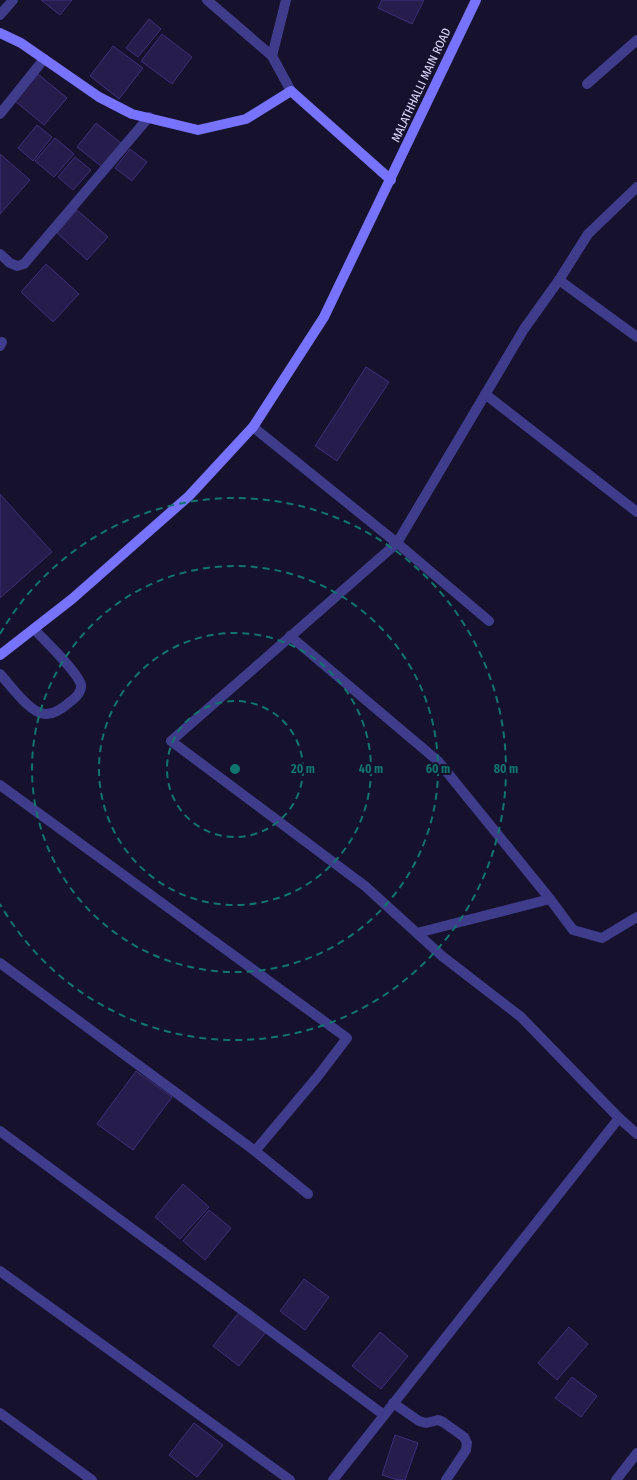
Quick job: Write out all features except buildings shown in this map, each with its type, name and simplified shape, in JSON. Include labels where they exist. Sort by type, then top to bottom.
[{"type":"main road","name":"MALATHHALLI MAIN ROAD","points":[[0,655],[72,599],[189,496],[253,427],[324,317],[476,0]]},
{"type":"main road","points":[[0,33],[21,43],[99,97],[132,114],[198,130],[246,119],[291,91],[391,180]]},
{"type":"street","points":[[0,15],[13,0]]},
{"type":"street","points":[[207,0],[272,56],[291,91]]},
{"type":"street","points":[[272,56],[286,0]]},
{"type":"street","points":[[587,84],[637,40]]},
{"type":"street","points":[[0,114],[44,59]]},
{"type":"street","points":[[0,254],[10,263],[17,266],[24,264],[149,118]]},
{"type":"street","points":[[637,187],[588,234],[559,280],[524,329],[397,543],[171,741],[365,886],[442,956],[521,1017],[619,1118],[637,1134]]},
{"type":"street","points":[[559,280],[637,336]]},
{"type":"street","points":[[485,394],[637,512]]},
{"type":"street","points":[[253,427],[397,543],[489,621]]},
{"type":"street","points":[[0,674],[32,709],[46,714],[55,712],[71,702],[80,691],[81,686],[76,676],[34,629]]},
{"type":"street","points":[[290,636],[438,761],[550,899],[573,930],[602,938],[637,917]]},
{"type":"street","points":[[0,784],[347,1038],[318,1076],[255,1151]]},
{"type":"street","points":[[417,933],[550,899]]},
{"type":"street","points":[[0,963],[255,1151],[308,1194]]},
{"type":"street","points":[[333,1480],[619,1118]]},
{"type":"street","points":[[0,1131],[384,1415]]},
{"type":"street","points":[[0,1271],[290,1480]]},
{"type":"street","points":[[393,1403],[419,1421],[426,1423],[438,1420],[464,1437],[467,1443],[466,1450],[446,1480]]},
{"type":"street","points":[[0,1414],[92,1480]]},
{"type":"street","points":[[616,1480],[637,1453]]}]
